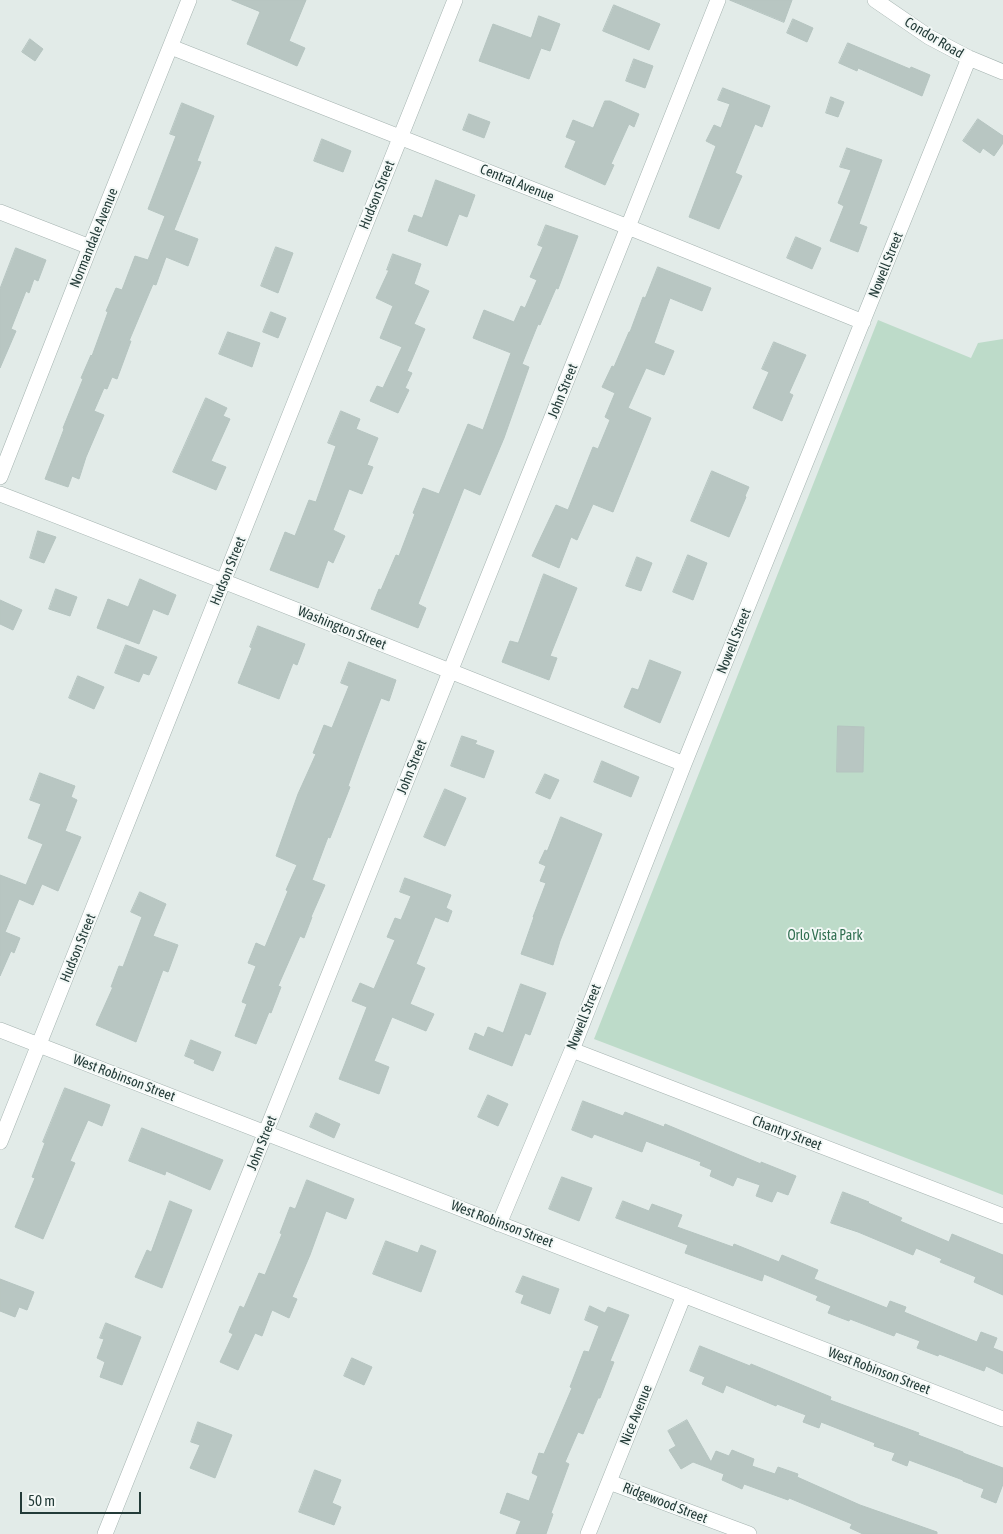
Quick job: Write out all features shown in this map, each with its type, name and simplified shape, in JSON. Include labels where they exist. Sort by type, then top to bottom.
[{"type":"street","name":"Normandale Avenue","points":[[0,476],[190,0]]},
{"type":"street","name":"Hudson Street","points":[[0,1142],[455,0]]},
{"type":"street","name":"John Street","points":[[105,1534],[718,0]]},
{"type":"street","name":"Condor Road","points":[[875,0],[929,37],[969,58],[1003,72]]},
{"type":"street","name":"Central Avenue","points":[[171,47],[863,322]]},
{"type":"street","name":"Nowell Street","points":[[499,1224],[572,1050],[684,764],[969,58]]},
{"type":"street","points":[[0,212],[90,247]]},
{"type":"street","name":"Washington Street","points":[[0,494],[684,764]]},
{"type":"street","name":"West Robinson Street","points":[[0,1030],[1003,1419]]},
{"type":"street","name":"Chantry Street","points":[[572,1050],[1003,1216]]},
{"type":"street","name":"Nice Avenue","points":[[588,1534],[684,1295]]},
{"type":"street","name":"Ridgewood Street","points":[[609,1482],[748,1534]]},
{"type":"green space","name":"Orlo Vista Park","points":[[878,320],[971,358],[978,343],[1003,339],[1003,1195],[594,1039]]},
{"type":"building","points":[[232,0],[306,0],[289,41],[305,48],[297,66],[247,44],[260,12]]},
{"type":"building","points":[[730,0],[792,0],[784,22]]},
{"type":"building","points":[[614,5],[660,24],[649,50],[603,31]]},
{"type":"building","points":[[539,16],[560,24],[550,51],[541,48],[529,79],[479,61],[493,24],[531,38]]},
{"type":"building","points":[[793,19],[813,28],[807,42],[787,33]]},
{"type":"building","points":[[30,39],[43,49],[35,61],[22,52]]},
{"type":"building","points":[[848,43],[910,69],[911,67],[930,75],[922,96],[858,68],[857,71],[839,63]]},
{"type":"building","points":[[634,59],[653,66],[645,88],[626,81]]},
{"type":"building","points":[[723,88],[770,106],[762,127],[755,124],[735,173],[742,176],[719,229],[689,217],[716,146],[706,141],[714,125],[721,128],[730,104],[718,100]]},
{"type":"building","points":[[831,97],[844,102],[838,117],[826,113]]},
{"type":"building","points":[[605,101],[610,101],[639,114],[634,127],[629,124],[611,164],[614,165],[605,185],[565,167],[576,141],[566,137],[573,120],[593,128]]},
{"type":"building","points":[[182,103],[214,116],[197,161],[201,162],[174,230],[198,239],[188,266],[166,257],[156,285],[153,284],[129,341],[131,341],[117,379],[112,377],[107,389],[104,388],[94,411],[104,415],[79,479],[72,476],[68,487],[45,479],[116,288],[122,290],[135,256],[148,260],[165,216],[148,209],[176,136],[170,134]]},
{"type":"building","points":[[469,114],[490,122],[484,138],[463,130]]},
{"type":"building","points":[[978,119],[1003,136],[1003,143],[994,156],[983,148],[980,153],[963,141]]},
{"type":"building","points":[[322,139],[351,151],[343,172],[314,161]]},
{"type":"building","points":[[847,148],[882,160],[859,224],[867,227],[858,252],[830,241],[844,206],[838,203],[851,170],[840,167]]},
{"type":"building","points":[[436,180],[475,195],[467,217],[459,214],[447,246],[408,231],[414,215],[422,218]]},
{"type":"building","points":[[546,225],[578,236],[558,289],[556,288],[540,325],[538,324],[522,364],[529,367],[504,438],[480,495],[464,488],[418,604],[426,608],[418,628],[371,609],[396,555],[399,556],[423,488],[439,494],[468,424],[483,430],[511,353],[473,338],[484,310],[514,322],[521,306],[525,308],[537,280],[530,277],[543,247],[538,245]]},
{"type":"building","points":[[796,237],[821,248],[812,269],[787,258]]},
{"type":"building","points":[[276,247],[293,253],[278,293],[261,286]]},
{"type":"building","points":[[16,248],[46,260],[38,281],[34,279],[29,293],[26,291],[11,329],[16,331],[0,368],[0,289]]},
{"type":"building","points":[[393,254],[421,264],[414,284],[429,291],[414,324],[425,329],[407,371],[412,373],[405,388],[409,390],[398,413],[370,401],[377,386],[383,388],[402,347],[380,338],[393,306],[376,298],[389,270],[387,270]]},
{"type":"building","points":[[658,267],[711,288],[702,311],[670,298],[654,343],[674,351],[664,375],[646,368],[628,408],[651,418],[613,512],[593,504],[577,540],[571,537],[559,568],[532,556],[556,505],[568,510],[593,447],[598,449],[610,420],[605,417],[615,393],[602,387],[612,366],[614,367],[643,297],[645,298]]},
{"type":"building","points":[[271,312],[286,318],[278,338],[263,332]]},
{"type":"building","points":[[228,332],[260,343],[252,367],[219,354]]},
{"type":"building","points":[[774,342],[806,355],[789,393],[793,395],[782,421],[753,408],[769,372],[762,369]]},
{"type":"building","points":[[206,398],[227,408],[223,416],[230,419],[211,461],[226,467],[216,490],[173,472]]},
{"type":"building","points":[[341,411],[360,419],[356,429],[378,438],[367,465],[373,467],[362,494],[349,489],[333,530],[345,536],[333,563],[328,560],[318,588],[270,570],[285,532],[295,536],[309,500],[316,502],[336,446],[328,443]]},
{"type":"building","points":[[712,471],[749,487],[729,537],[691,521]]},
{"type":"building","points":[[38,531],[56,537],[44,563],[30,558]]},
{"type":"building","points":[[688,555],[707,563],[693,600],[673,592]]},
{"type":"building","points":[[637,557],[652,563],[641,591],[626,586]]},
{"type":"building","points":[[544,574],[577,588],[550,656],[557,658],[549,680],[502,662],[510,641],[518,643]]},
{"type":"building","points":[[140,579],[176,595],[168,615],[153,609],[139,644],[97,628],[108,599],[128,607]]},
{"type":"building","points":[[56,589],[77,597],[70,616],[49,609]]},
{"type":"building","points":[[0,600],[22,610],[13,630],[0,624]]},
{"type":"building","points":[[258,626],[305,644],[297,665],[293,663],[279,699],[238,683],[252,648],[250,647]]},
{"type":"building","points":[[126,645],[157,657],[149,675],[143,673],[139,682],[115,673]]},
{"type":"building","points":[[650,660],[681,672],[660,723],[624,707],[632,688],[638,690]]},
{"type":"building","points":[[349,662],[396,680],[389,701],[381,698],[348,786],[350,787],[312,880],[325,885],[304,938],[300,936],[278,986],[281,987],[256,1044],[235,1036],[247,1004],[242,1002],[256,966],[248,963],[256,943],[265,947],[297,865],[276,856],[298,794],[316,754],[313,753],[324,725],[332,728],[349,686],[341,683]]},
{"type":"building","points":[[78,676],[104,687],[94,709],[69,698]]},
{"type":"building","points":[[838,726],[864,727],[863,772],[837,772]]},
{"type":"building","points":[[462,736],[477,741],[475,744],[494,751],[484,778],[451,766]]},
{"type":"building","points":[[602,761],[639,777],[631,797],[594,782]]},
{"type":"building","points":[[40,773],[75,786],[71,797],[77,800],[65,831],[81,837],[58,891],[42,884],[33,905],[19,899],[5,932],[20,938],[14,953],[11,951],[0,976],[0,875],[26,885],[43,844],[28,838],[41,804],[30,800]]},
{"type":"building","points":[[545,774],[559,780],[550,799],[536,793]]},
{"type":"building","points":[[445,789],[466,798],[445,846],[424,837]]},
{"type":"building","points":[[561,817],[602,834],[560,941],[553,965],[521,954],[546,883],[540,881],[546,866],[539,863],[545,850],[547,851]]},
{"type":"building","points":[[405,878],[451,895],[446,908],[452,911],[448,922],[435,917],[416,964],[425,968],[410,1004],[434,1014],[426,1031],[392,1017],[374,1061],[389,1067],[379,1094],[339,1079],[367,1007],[352,1001],[360,983],[374,989],[395,940],[387,937],[395,918],[401,920],[411,896],[400,892]]},
{"type":"building","points":[[140,892],[166,904],[153,936],[178,945],[168,972],[163,970],[136,1042],[96,1025],[113,987],[111,987],[119,966],[123,967],[142,917],[131,912]]},
{"type":"building","points":[[521,984],[546,993],[530,1035],[525,1033],[512,1066],[469,1049],[475,1033],[484,1037],[488,1027],[503,1033]]},
{"type":"building","points":[[191,1040],[221,1052],[213,1071],[194,1063],[195,1060],[185,1056]]},
{"type":"building","points":[[65,1088],[110,1105],[102,1126],[88,1120],[70,1161],[75,1163],[43,1239],[15,1227],[35,1178],[32,1177],[45,1143],[43,1142]]},
{"type":"building","points":[[488,1095],[508,1104],[498,1126],[478,1117]]},
{"type":"building","points":[[583,1101],[623,1116],[625,1112],[664,1127],[665,1124],[761,1164],[761,1162],[796,1176],[788,1195],[777,1191],[772,1202],[756,1196],[760,1185],[737,1177],[733,1186],[710,1176],[712,1170],[700,1165],[701,1162],[646,1141],[642,1152],[594,1134],[592,1138],[572,1130]]},
{"type":"building","points":[[316,1113],[340,1124],[334,1138],[310,1127]]},
{"type":"building","points":[[142,1128],[223,1160],[210,1190],[166,1171],[165,1175],[129,1161]]},
{"type":"building","points":[[562,1177],[592,1188],[579,1221],[549,1209]]},
{"type":"building","points":[[307,1180],[354,1199],[346,1219],[326,1211],[292,1297],[297,1299],[289,1318],[272,1310],[262,1336],[255,1333],[238,1370],[220,1362],[233,1334],[229,1332],[240,1306],[244,1308],[259,1273],[265,1275],[282,1234],[280,1233],[290,1207],[295,1209]]},
{"type":"building","points":[[843,1192],[869,1202],[902,1218],[900,1221],[949,1242],[952,1234],[1003,1255],[1003,1295],[974,1282],[976,1277],[940,1262],[942,1259],[916,1248],[913,1255],[831,1223]]},
{"type":"building","points":[[170,1201],[192,1210],[162,1288],[135,1277],[147,1250],[151,1252]]},
{"type":"building","points":[[623,1201],[649,1211],[652,1204],[682,1215],[677,1227],[733,1247],[734,1244],[779,1262],[782,1255],[818,1270],[814,1279],[887,1308],[890,1301],[906,1307],[904,1312],[977,1342],[981,1332],[997,1338],[993,1348],[1003,1352],[1003,1374],[986,1366],[984,1371],[917,1348],[920,1341],[896,1332],[894,1336],[850,1319],[849,1321],[828,1313],[831,1306],[816,1300],[818,1296],[764,1274],[762,1281],[685,1253],[688,1245],[616,1218]]},
{"type":"building","points":[[386,1241],[418,1253],[421,1245],[436,1251],[421,1292],[373,1274]]},
{"type":"building","points":[[523,1276],[559,1289],[550,1314],[521,1303],[524,1295],[516,1292]]},
{"type":"building","points":[[0,1279],[34,1292],[27,1310],[19,1307],[15,1317],[0,1311]]},
{"type":"building","points":[[590,1306],[605,1313],[608,1307],[629,1315],[610,1361],[614,1362],[583,1434],[578,1432],[565,1462],[569,1464],[551,1513],[553,1514],[546,1534],[516,1534],[521,1521],[500,1513],[507,1493],[529,1501],[538,1476],[532,1473],[539,1453],[544,1454],[572,1388],[570,1387],[584,1351],[589,1352],[599,1326],[585,1320]]},
{"type":"building","points":[[106,1323],[141,1337],[122,1385],[100,1377],[105,1362],[97,1358],[104,1339],[100,1338]]},
{"type":"building","points":[[700,1346],[750,1366],[751,1364],[831,1397],[830,1400],[919,1433],[918,1435],[1003,1468],[1003,1484],[996,1503],[981,1497],[984,1489],[909,1460],[907,1466],[892,1460],[895,1453],[874,1446],[875,1443],[821,1422],[819,1428],[803,1422],[806,1415],[777,1404],[776,1406],[726,1385],[723,1393],[702,1384],[705,1377],[690,1371]]},
{"type":"building","points":[[352,1358],[372,1367],[364,1385],[344,1376]]},
{"type":"building","points":[[687,1420],[711,1462],[716,1451],[729,1456],[732,1450],[754,1459],[752,1466],[775,1474],[778,1467],[798,1474],[797,1477],[860,1505],[937,1532],[937,1534],[863,1534],[850,1528],[852,1524],[789,1498],[788,1500],[744,1484],[742,1489],[722,1480],[724,1474],[693,1462],[681,1469],[669,1450],[676,1446],[668,1431]]},
{"type":"building","points":[[198,1422],[232,1435],[215,1478],[190,1468],[200,1445],[191,1442]]},
{"type":"building","points":[[315,1470],[341,1480],[332,1503],[341,1507],[334,1525],[299,1512]]}]
